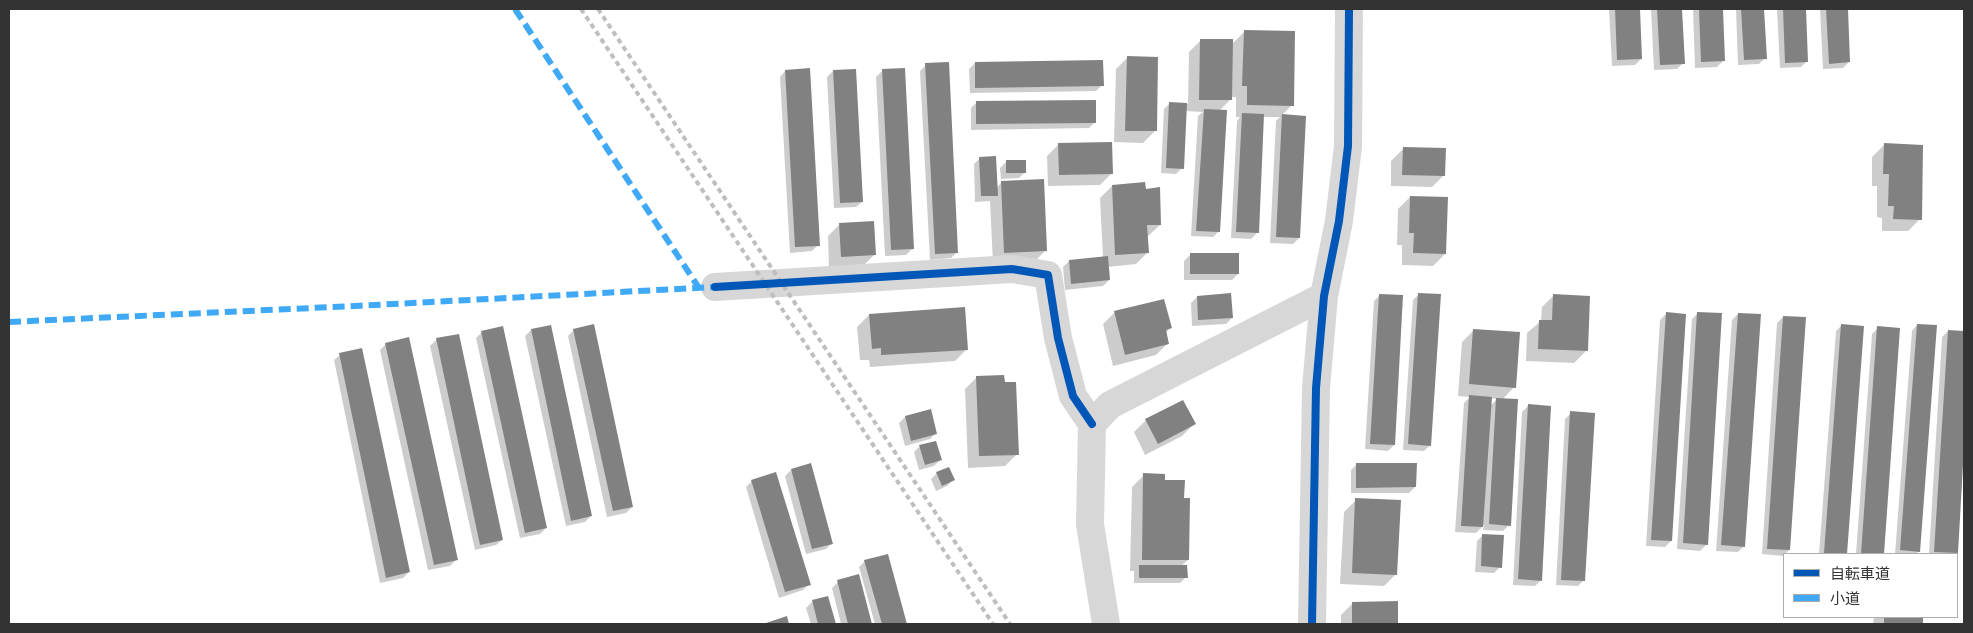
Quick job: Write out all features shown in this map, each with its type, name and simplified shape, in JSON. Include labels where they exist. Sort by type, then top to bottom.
[{"type":"street","points":[[1312,624],[1316,388],[1324,296],[1338,221],[1348,146],[1348,9]]},
{"type":"street","points":[[715,287],[1012,269],[1048,275],[1058,338],[1073,396],[1092,424],[1090,524],[1106,624]]},
{"type":"street","points":[[1092,424],[1110,405],[1324,296]]},
{"type":"building","points":[[1615,9],[1640,9],[1642,59],[1617,60]]},
{"type":"building","points":[[1657,9],[1682,9],[1685,64],[1660,65]]},
{"type":"building","points":[[1699,9],[1723,9],[1725,61],[1701,62]]},
{"type":"building","points":[[1741,9],[1764,9],[1767,59],[1744,60]]},
{"type":"building","points":[[1783,9],[1806,9],[1808,62],[1785,63]]},
{"type":"building","points":[[1826,9],[1848,9],[1850,62],[1829,64]]},
{"type":"building","points":[[1244,30],[1295,31],[1294,106],[1247,105],[1247,86],[1242,86]]},
{"type":"building","points":[[1200,39],[1233,39],[1232,100],[1199,100]]},
{"type":"building","points":[[1127,56],[1158,57],[1157,131],[1125,131]]},
{"type":"building","points":[[1103,60],[1104,86],[975,88],[975,62]]},
{"type":"building","points":[[949,62],[958,253],[935,254],[925,63]]},
{"type":"building","points":[[810,68],[820,246],[795,247],[785,70]]},
{"type":"building","points":[[905,68],[914,249],[891,250],[882,69]]},
{"type":"building","points":[[856,69],[863,202],[840,203],[833,70]]},
{"type":"building","points":[[1096,100],[1096,123],[976,124],[976,101]]},
{"type":"building","points":[[1169,102],[1187,103],[1184,169],[1166,168]]},
{"type":"building","points":[[1204,109],[1227,110],[1220,232],[1196,231]]},
{"type":"building","points":[[1242,113],[1264,114],[1259,233],[1236,232]]},
{"type":"building","points":[[1282,114],[1306,116],[1300,238],[1276,237]]},
{"type":"building","points":[[1112,142],[1113,174],[1059,175],[1058,143]]},
{"type":"building","points":[[1884,143],[1923,145],[1922,220],[1893,219],[1894,206],[1888,206],[1889,174],[1883,174]]},
{"type":"building","points":[[1403,147],[1446,148],[1445,176],[1402,175]]},
{"type":"building","points":[[996,156],[998,196],[981,196],[979,157]]},
{"type":"building","points":[[1006,160],[1026,160],[1026,173],[1006,173]]},
{"type":"building","points":[[1044,179],[1047,251],[1004,253],[1001,181]]},
{"type":"building","points":[[1145,182],[1146,189],[1160,187],[1161,225],[1147,225],[1149,253],[1115,255],[1112,185]]},
{"type":"building","points":[[1410,196],[1448,197],[1446,254],[1413,253],[1414,233],[1409,233]]},
{"type":"building","points":[[874,221],[876,255],[841,257],[839,223]]},
{"type":"building","points":[[1190,253],[1239,253],[1239,274],[1190,274]]},
{"type":"building","points":[[1108,256],[1110,280],[1071,284],[1069,260]]},
{"type":"building","points":[[1231,293],[1233,318],[1198,320],[1197,296]]},
{"type":"building","points":[[1418,293],[1441,294],[1431,446],[1408,444]]},
{"type":"building","points":[[1379,294],[1403,295],[1395,445],[1370,444]]},
{"type":"building","points":[[1553,294],[1590,296],[1588,351],[1538,349],[1539,320],[1552,320]]},
{"type":"building","points":[[1164,299],[1172,328],[1166,330],[1169,344],[1125,355],[1114,311]]},
{"type":"building","points":[[965,307],[968,350],[881,355],[881,348],[872,349],[869,314]]},
{"type":"building","points":[[1666,312],[1686,314],[1672,541],[1651,540]]},
{"type":"building","points":[[1697,312],[1722,313],[1708,545],[1683,543]]},
{"type":"building","points":[[1738,313],[1761,314],[1745,547],[1721,545]]},
{"type":"building","points":[[1783,316],[1806,317],[1790,550],[1767,549]]},
{"type":"building","points":[[594,324],[633,507],[613,511],[573,329]]},
{"type":"building","points":[[1841,324],[1864,326],[1847,553],[1824,553]]},
{"type":"building","points":[[1917,324],[1937,325],[1920,552],[1900,550]]},
{"type":"building","points":[[551,325],[592,516],[571,521],[531,329]]},
{"type":"building","points":[[503,326],[547,528],[525,533],[481,331]]},
{"type":"building","points":[[1877,326],[1900,328],[1884,553],[1861,553]]},
{"type":"building","points":[[1473,329],[1520,332],[1516,388],[1469,384]]},
{"type":"building","points":[[1948,330],[1964,331],[1964,447],[1958,553],[1934,552]]},
{"type":"building","points":[[459,334],[503,540],[480,545],[436,338]]},
{"type":"building","points":[[409,337],[458,560],[434,565],[385,343]]},
{"type":"building","points":[[362,348],[410,572],[386,578],[339,353]]},
{"type":"building","points":[[1004,375],[1005,382],[1016,382],[1019,455],[979,456],[976,376]]},
{"type":"building","points":[[1469,395],[1492,397],[1483,527],[1461,526]]},
{"type":"building","points":[[1496,398],[1518,399],[1511,526],[1489,524]]},
{"type":"building","points":[[1183,400],[1196,424],[1158,444],[1145,419]]},
{"type":"building","points":[[1528,404],[1551,406],[1542,581],[1518,579]]},
{"type":"building","points":[[931,409],[937,434],[911,441],[905,416]]},
{"type":"building","points":[[1570,411],[1595,413],[1585,581],[1561,580]]},
{"type":"building","points":[[936,441],[942,460],[925,465],[919,445]]},
{"type":"building","points":[[811,463],[833,544],[812,549],[791,469]]},
{"type":"building","points":[[1356,463],[1417,463],[1416,487],[1356,488]]},
{"type":"building","points":[[949,467],[955,480],[942,486],[936,472]]},
{"type":"building","points":[[776,472],[811,585],[785,592],[751,480]]},
{"type":"building","points":[[1143,473],[1165,474],[1165,480],[1185,480],[1184,498],[1190,498],[1189,560],[1142,560]]},
{"type":"building","points":[[1355,498],[1401,500],[1397,575],[1352,573]]},
{"type":"building","points":[[1482,534],[1504,535],[1502,568],[1481,566]]},
{"type":"building","points":[[888,554],[907,624],[882,624],[864,560]]},
{"type":"building","points":[[1139,565],[1187,565],[1188,578],[1139,578]]},
{"type":"building","points":[[859,574],[872,624],[848,624],[837,580]]},
{"type":"building","points":[[828,596],[836,624],[818,624],[812,600]]},
{"type":"building","points":[[1398,601],[1398,624],[1352,624],[1352,602]]},
{"type":"building","points":[[787,616],[789,624],[763,624]]},
{"type":"building","points":[[1884,618],[1923,618],[1923,624],[1884,624]]},
{"type":"railway","points":[[581,9],[993,624]]},
{"type":"railway","points":[[598,9],[1010,624]]},
{"type":"marked path","points":[[515,9],[699,288]]},
{"type":"marked path","points":[[9,322],[715,287]]},
{"type":"cycle path","points":[[1312,624],[1316,388],[1324,296],[1339,221],[1348,146],[1349,9]]},
{"type":"cycle path","points":[[715,287],[1012,269],[1048,275],[1058,338],[1073,396],[1092,424]]}]
